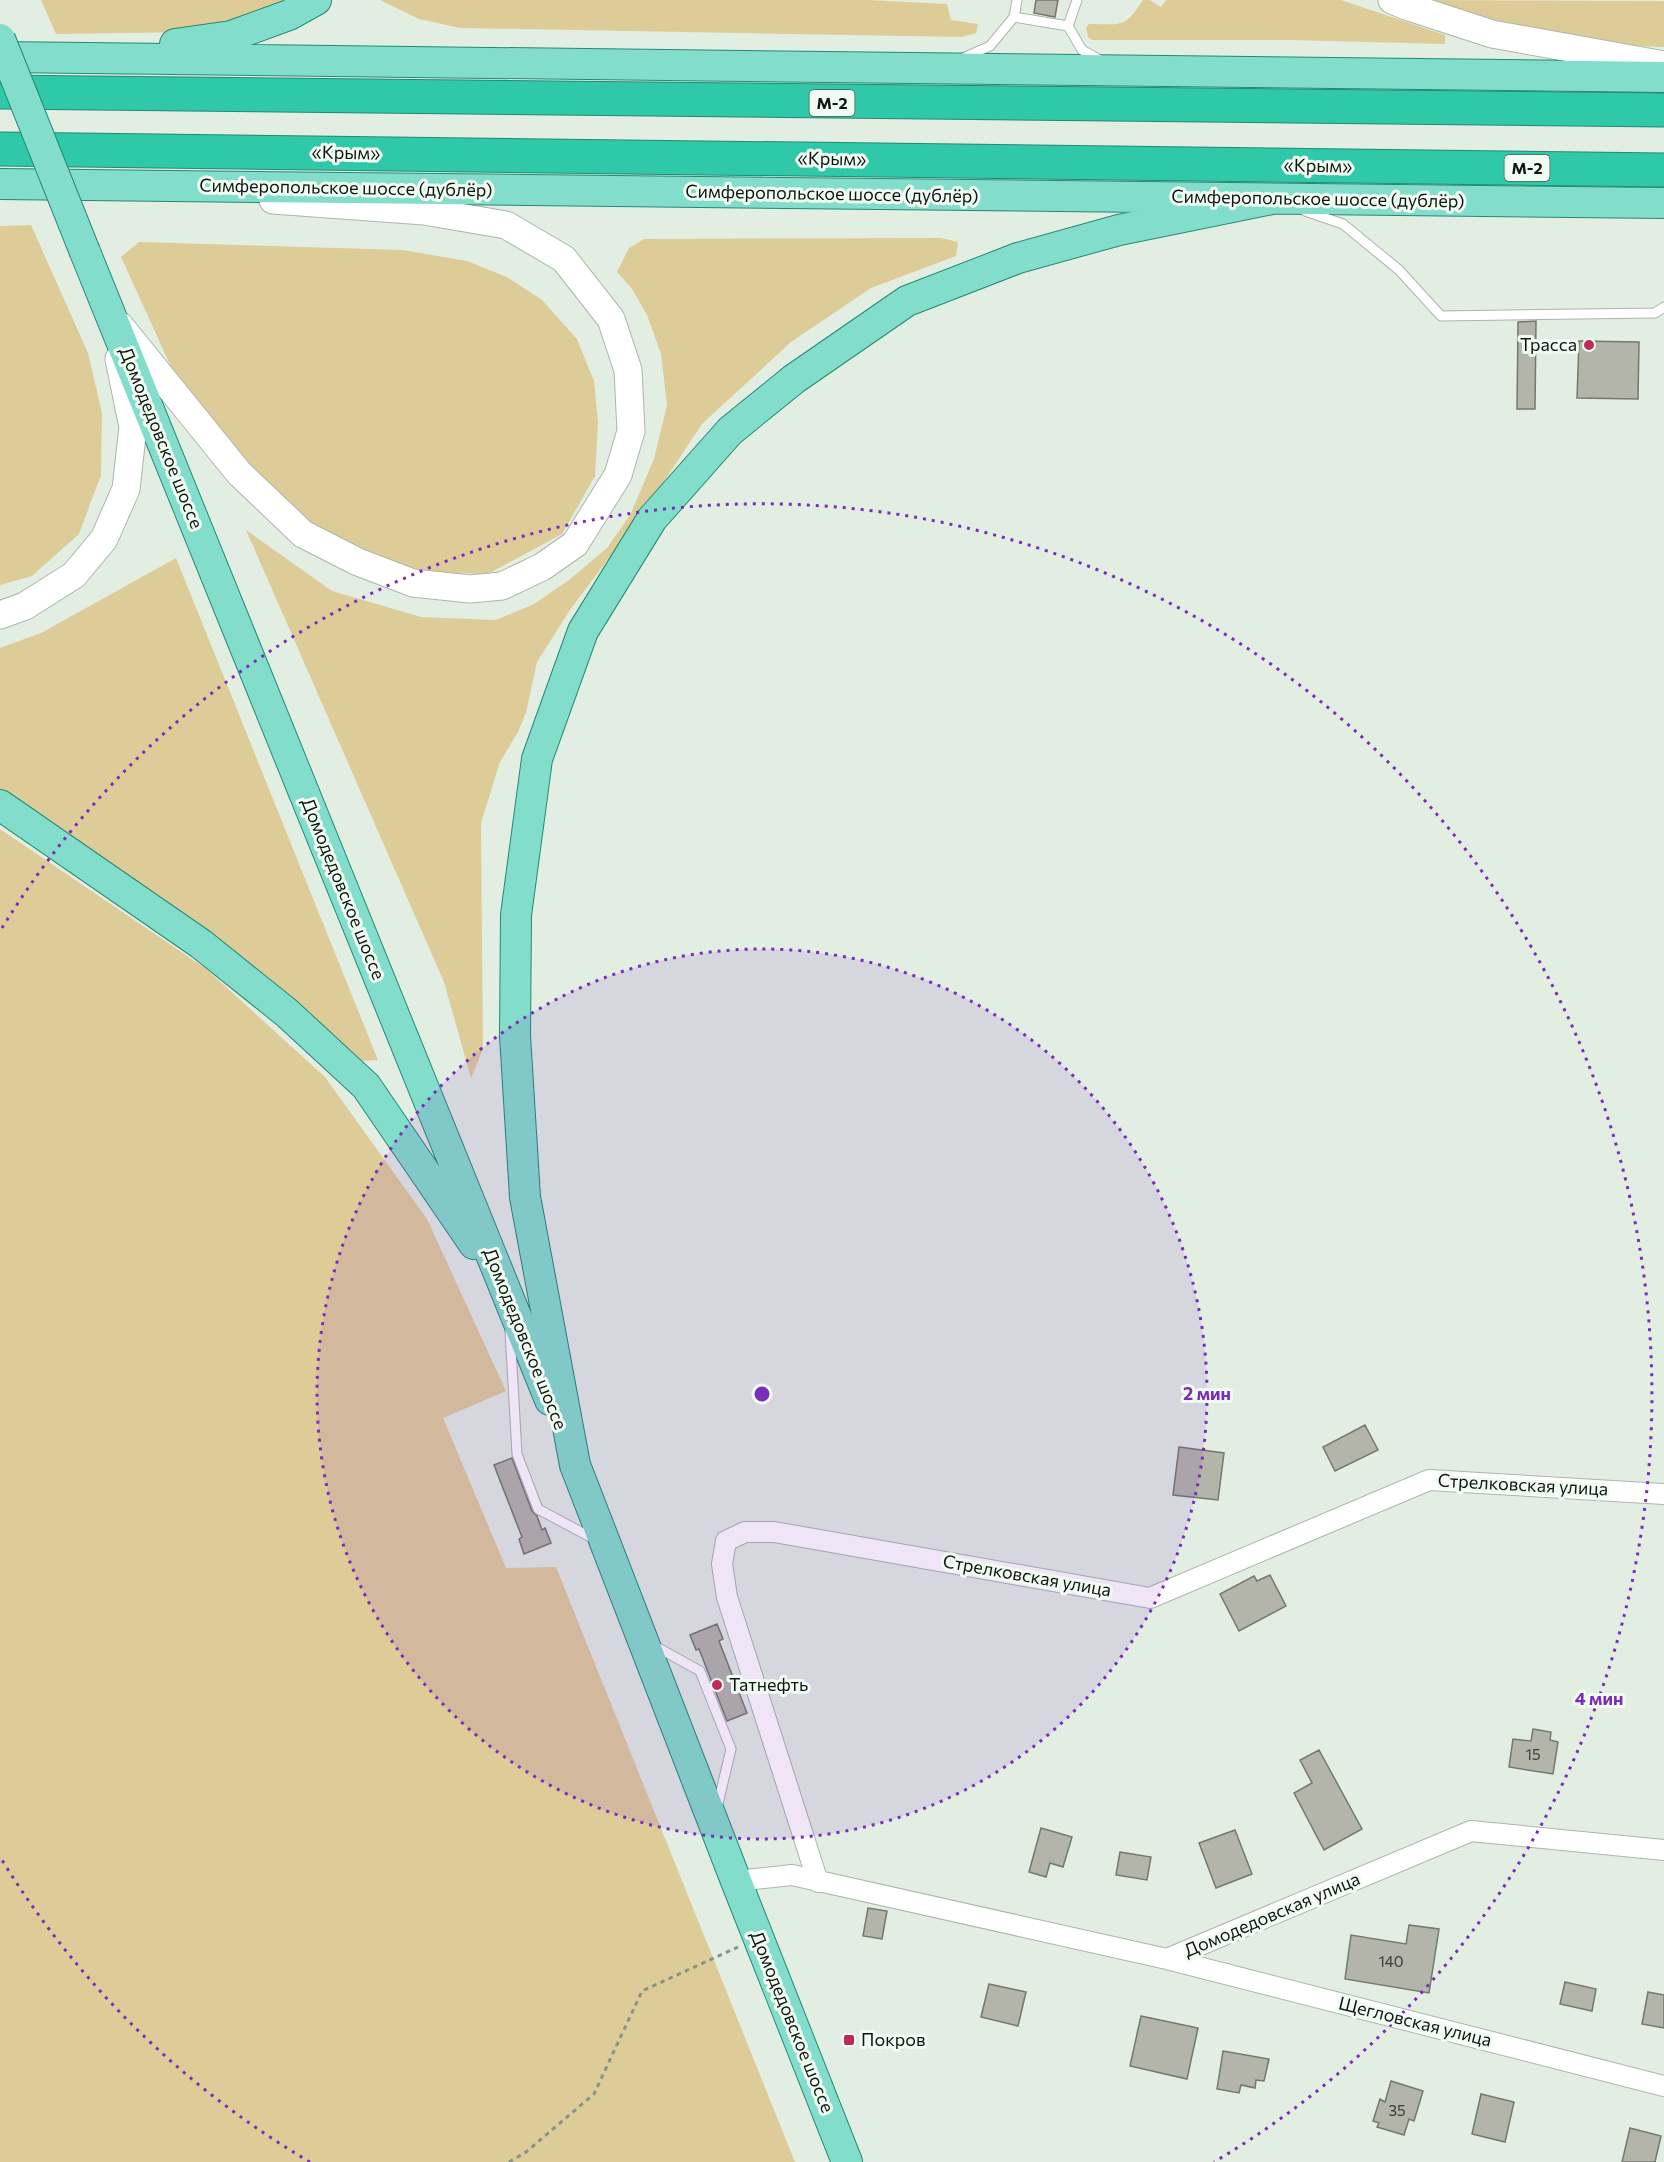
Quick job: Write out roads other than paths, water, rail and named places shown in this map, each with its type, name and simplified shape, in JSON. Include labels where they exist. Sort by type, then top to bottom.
[{"type":"highway","name":"М-2","points":[[0,92],[1664,110]]},
{"type":"highway","name":"«Крым»","points":[[0,149],[1664,170]]},
{"type":"main road","points":[[60,58],[231,36],[289,15],[316,0]]},
{"type":"main road","points":[[1392,0],[1492,34],[1664,65]]},
{"type":"main road","name":"Домодедовское шоссе","points":[[0,39],[508,1296],[847,2162]]},
{"type":"main road","points":[[0,57],[1664,77]]},
{"type":"main road","name":"Симферопольское шоссе (дублёр)","points":[[0,184],[1664,203]]},
{"type":"main road","points":[[0,189],[37,184]]},
{"type":"main road","points":[[110,313],[239,473],[303,534],[358,562],[413,583],[470,589],[502,586],[542,567],[575,544],[618,475],[631,431],[628,370],[611,319],[564,259],[506,225],[424,211],[296,202],[117,185]]},
{"type":"main road","points":[[575,1465],[525,1197],[515,1036],[516,926],[537,759],[583,631],[652,519],[730,431],[794,380],[907,301],[1018,258],[1108,233],[1272,199]]},
{"type":"main road","points":[[0,615],[25,606],[74,575],[104,539],[126,489],[133,428],[110,313]]},
{"type":"main road","points":[[0,805],[201,944],[287,1013],[366,1086],[508,1296]]},
{"type":"street","name":"Стрелковская улица","points":[[818,1882],[727,1597],[722,1564],[726,1541],[745,1532],[774,1532],[1150,1598],[1429,1480],[1664,1494]]},
{"type":"street","name":"Домодедовская улица","points":[[736,1881],[792,1875],[1167,1959],[1471,1831],[1664,1850]]},
{"type":"street","name":"Щегловская улица","points":[[1167,1959],[1664,2086]]},
{"type":"lane","points":[[926,68],[970,55],[990,46],[1014,17],[1017,0]]},
{"type":"lane","points":[[1077,0],[1068,26],[1082,50],[1102,61],[1151,71]]},
{"type":"lane","points":[[1014,17],[1068,26]]},
{"type":"lane","points":[[1272,199],[1342,224],[1398,270],[1441,316],[1654,313],[1664,307]]},
{"type":"lane","points":[[508,1296],[517,1454],[538,1509],[606,1545]]},
{"type":"lane","points":[[643,1639],[700,1671],[731,1749],[714,1822]]},
{"type":"place","name":"Трасса","points":[[1589,345]]},
{"type":"place","name":"Татнефть","points":[[717,1685]]},
{"type":"place","name":"Покров","points":[[849,2040]]}]
